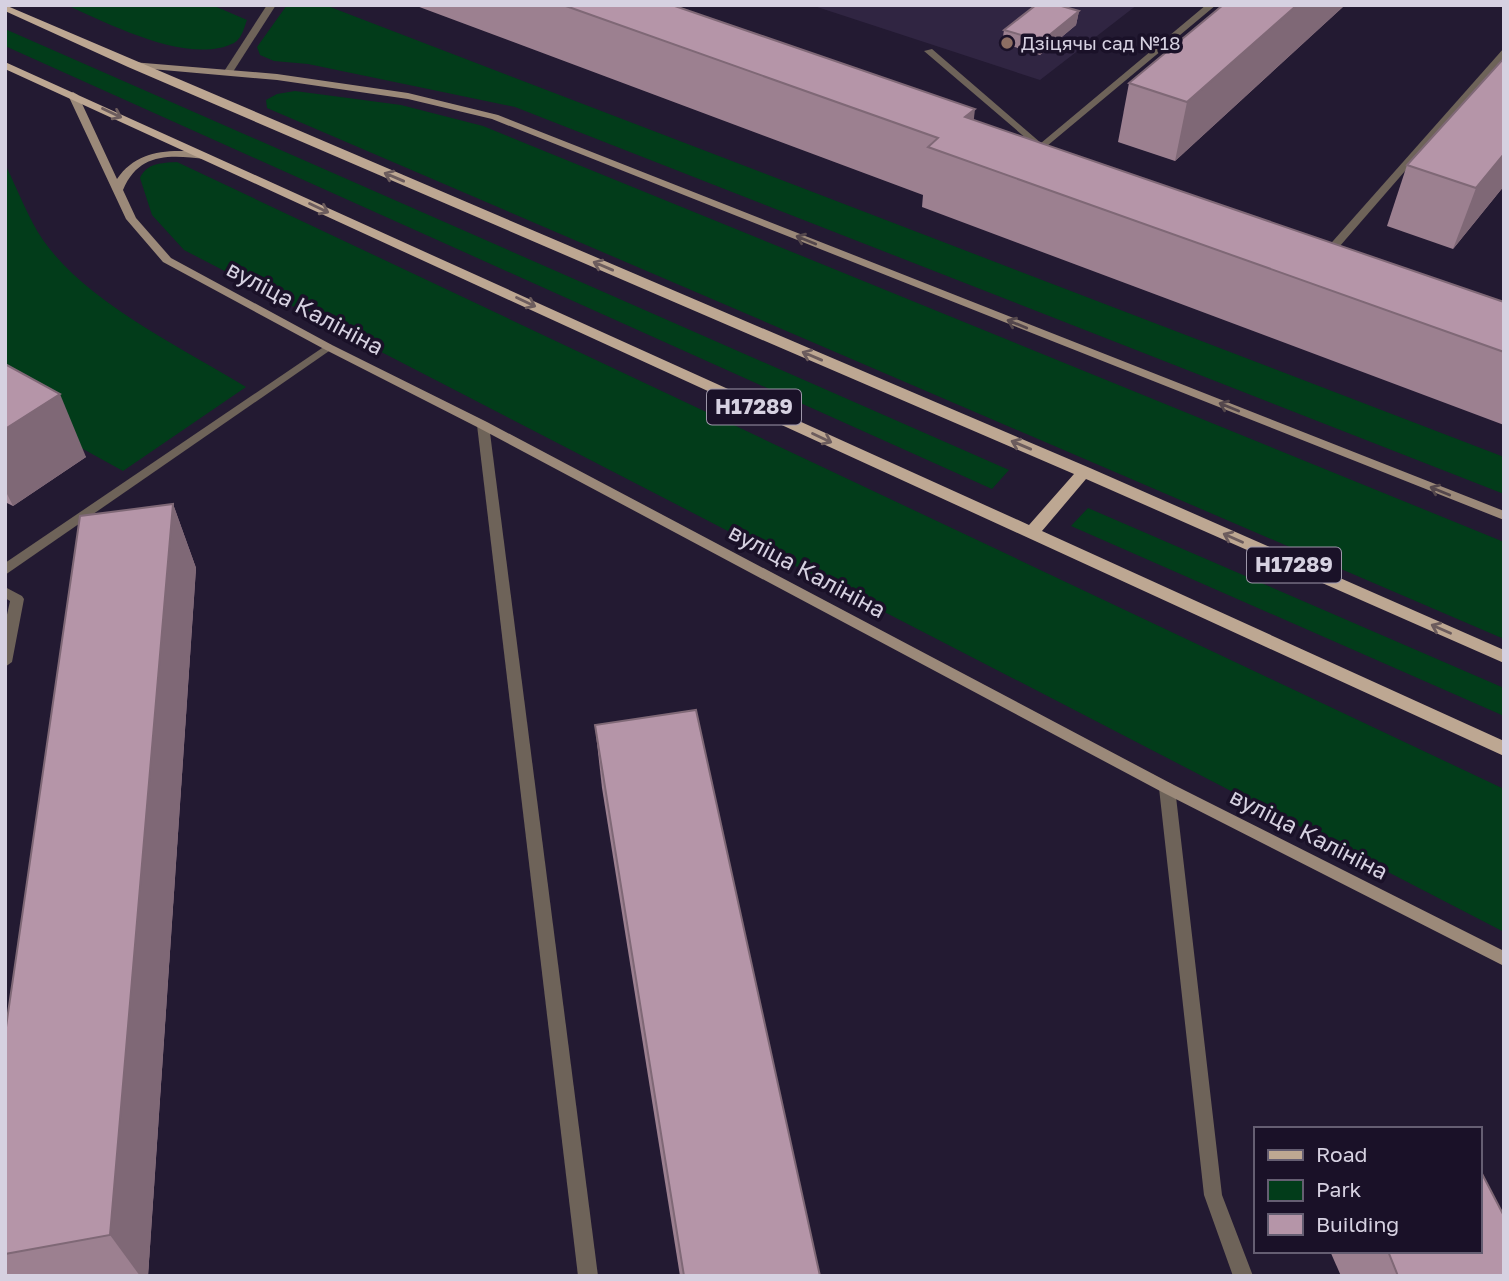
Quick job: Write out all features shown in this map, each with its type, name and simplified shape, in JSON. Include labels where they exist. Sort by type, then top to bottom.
[{"type":"main road","name":"Н17289","points":[[5,7],[132,65],[1084,472],[1504,657]]},
{"type":"main road","name":"Н17289","points":[[5,65],[1504,749]]},
{"type":"main road","points":[[1030,534],[1084,472]]},
{"type":"street","points":[[132,65],[277,77],[408,96],[495,117],[1504,516]]},
{"type":"street","name":"вуліца Калініна","points":[[73,95],[131,219],[167,260],[1167,788],[1504,959]]},
{"type":"street","points":[[117,191],[121,178],[131,165],[150,156],[178,153],[206,156]]},
{"type":"lane","points":[[228,73],[272,5]]},
{"type":"lane","points":[[1041,148],[1212,5]]},
{"type":"lane","points":[[929,51],[1041,148]]},
{"type":"lane","points":[[1329,252],[1504,51]]},
{"type":"lane","points":[[1015,139],[1054,153]]},
{"type":"lane","points":[[1316,247],[1341,257]]},
{"type":"lane","points":[[5,570],[328,347]]},
{"type":"lane","points":[[483,425],[588,1276]]},
{"type":"lane","points":[[5,592],[17,598],[5,662]]},
{"type":"lane","points":[[1167,788],[1213,1195],[1243,1276]]},
{"type":"shaded area","name":"Дзіцячы сад №18","points":[[811,5],[1137,5],[1040,80]]},
{"type":"green space","points":[[66,5],[212,5],[247,20],[241,36],[234,43],[215,49],[194,49],[148,39]]},
{"type":"green space","points":[[287,5],[325,5],[1504,457],[1504,494],[515,107],[308,64],[274,61],[260,55],[257,47]]},
{"type":"green space","points":[[5,29],[1009,470],[992,489],[5,46]]},
{"type":"green space","points":[[295,91],[401,105],[483,126],[1504,542],[1504,639],[267,108],[266,100],[277,94]]},
{"type":"green space","points":[[177,162],[1504,789],[1504,932],[184,250],[152,215],[140,178],[146,169]]},
{"type":"green space","points":[[5,164],[43,240],[84,284],[109,304],[165,340],[246,387],[123,471],[5,406]]},
{"type":"green space","points":[[1088,508],[1504,688],[1504,716],[1071,526]]},
{"type":"building","points":[[563,5],[672,5],[975,109],[965,117],[1504,302],[1504,352],[928,147],[938,138]]},
{"type":"building","points":[[1036,5],[1058,5],[1079,11],[1042,41],[1004,30]]},
{"type":"building","points":[[1223,5],[1297,5],[1187,102],[1129,83]]},
{"type":"building","points":[[1504,58],[1504,154],[1476,188],[1407,165]]},
{"type":"building","points":[[5,364],[60,394],[5,429]]},
{"type":"building","points":[[173,504],[110,1235],[5,1254],[5,1034],[80,516]]},
{"type":"building","points":[[696,710],[820,1276],[684,1276],[595,725]]},
{"type":"building","points":[[1481,1172],[1504,1216],[1504,1276],[1398,1276],[1389,1253],[1481,1253]]},
{"type":"place","name":"Дзіцячы сад №18","points":[[1007,43]]}]
